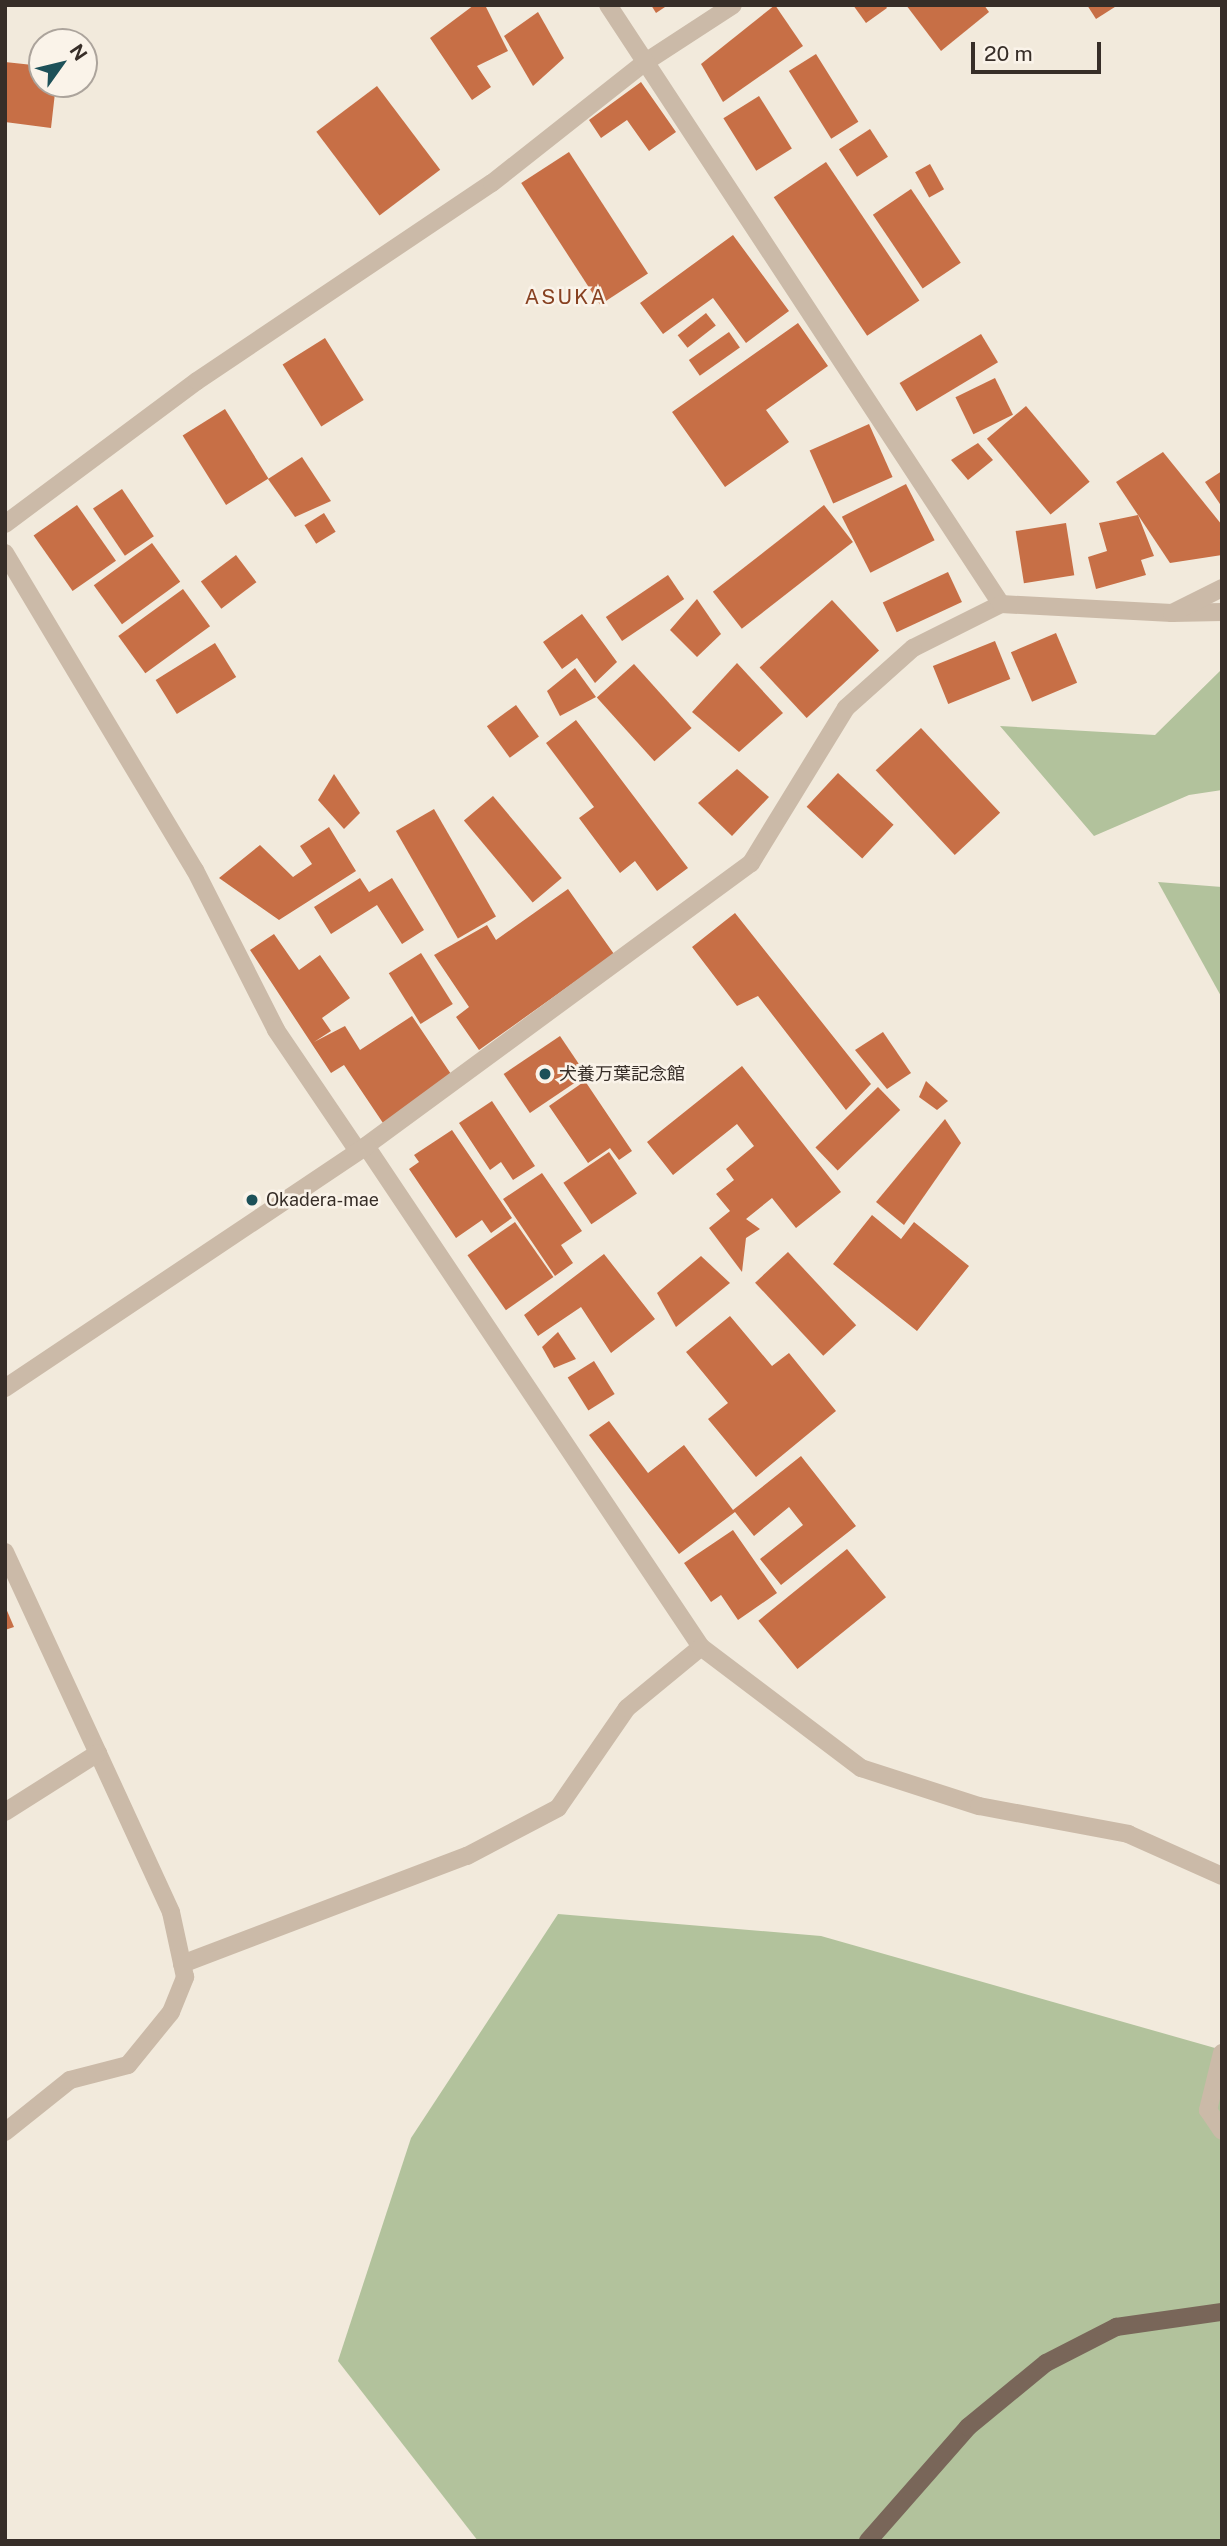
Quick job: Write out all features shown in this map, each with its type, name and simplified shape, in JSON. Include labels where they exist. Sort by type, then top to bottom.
[{"type":"main road","points":[[868,2541],[968,2427],[1046,2362],[1116,2328],[1222,2312]]},
{"type":"street","points":[[608,5],[1001,604]]},
{"type":"street","points":[[5,524],[197,381],[492,183],[644,63],[733,5]]},
{"type":"street","points":[[5,553],[195,870],[276,1030],[362,1149],[701,1647],[861,1768],[979,1806],[1128,1834],[1222,1876]]},
{"type":"street","points":[[1172,612],[1222,588]]},
{"type":"street","points":[[5,1388],[362,1149],[751,863],[846,708],[913,648],[1001,604],[1172,612],[1222,611]]},
{"type":"street","points":[[5,1552],[171,1912],[185,1977],[171,2012],[128,2065],[71,2080],[5,2133]]},
{"type":"street","points":[[182,1964],[467,1856],[558,1808],[627,1708],[701,1647]]},
{"type":"street","points":[[5,1812],[99,1754]]},
{"type":"street","points":[[1222,2053],[1208,2110],[1222,2131]]},
{"type":"green space","points":[[1222,669],[1222,790],[1189,795],[1094,836],[1000,726],[1155,735]]},
{"type":"green space","points":[[1158,882],[1222,887],[1222,998]]},
{"type":"green space","points":[[558,1914],[821,1936],[1222,2050],[1222,2541],[478,2541],[338,2361],[411,2138]]},
{"type":"building","points":[[474,5],[485,5],[508,51],[477,66],[491,87],[472,100],[430,38]]},
{"type":"building","points":[[651,5],[668,5],[656,13]]},
{"type":"building","points":[[775,5],[803,46],[723,102],[701,64]]},
{"type":"building","points":[[853,5],[885,5],[887,8],[866,23]]},
{"type":"building","points":[[906,5],[984,5],[989,12],[941,51]]},
{"type":"building","points":[[1087,5],[1118,5],[1096,19]]},
{"type":"building","points":[[538,12],[564,58],[533,86],[504,36]]},
{"type":"building","points":[[816,54],[858,122],[831,139],[789,71]]},
{"type":"building","points":[[5,62],[28,64],[28,98],[54,98],[51,128],[5,122]]},
{"type":"building","points":[[641,82],[676,132],[649,151],[627,120],[601,138],[589,120]]},
{"type":"building","points":[[377,86],[440,170],[379,216],[316,132]]},
{"type":"building","points":[[759,96],[792,149],[756,171],[723,118]]},
{"type":"building","points":[[870,129],[888,157],[857,177],[839,149]]},
{"type":"building","points":[[569,152],[648,274],[600,305],[521,183]]},
{"type":"building","points":[[826,162],[919,300],[867,336],[774,197]]},
{"type":"building","points":[[930,164],[944,189],[929,198],[915,172]]},
{"type":"building","points":[[911,189],[961,263],[923,289],[873,215]]},
{"type":"building","points":[[733,235],[789,311],[746,343],[713,298],[663,334],[640,303]]},
{"type":"building","points":[[706,313],[716,326],[687,348],[678,335]]},
{"type":"building","points":[[798,323],[828,366],[766,410],[789,442],[725,487],[672,412]]},
{"type":"building","points":[[729,332],[740,348],[700,376],[689,360]]},
{"type":"building","points":[[981,334],[998,362],[917,411],[900,383]]},
{"type":"building","points":[[325,338],[364,400],[321,426],[283,364]]},
{"type":"building","points":[[995,378],[1013,415],[973,434],[955,397]]},
{"type":"building","points":[[1026,406],[1090,482],[1051,515],[987,439]]},
{"type":"building","points":[[225,409],[268,479],[226,505],[183,435]]},
{"type":"building","points":[[869,424],[893,477],[833,503],[810,450]]},
{"type":"building","points":[[978,443],[993,460],[968,480],[951,460]]},
{"type":"building","points":[[1163,452],[1222,525],[1222,555],[1170,563],[1116,482]]},
{"type":"building","points":[[302,457],[331,501],[295,517],[268,479]]},
{"type":"building","points":[[1222,471],[1222,507],[1205,482]]},
{"type":"building","points":[[906,484],[935,540],[870,573],[842,517]]},
{"type":"building","points":[[122,489],[154,536],[125,556],[93,509]]},
{"type":"building","points":[[77,505],[116,561],[73,591],[34,535]]},
{"type":"building","points":[[824,505],[853,542],[742,629],[713,592]]},
{"type":"building","points":[[324,513],[336,532],[316,544],[304,525]]},
{"type":"building","points":[[1138,515],[1154,556],[1141,560],[1146,575],[1096,589],[1088,557],[1107,551],[1099,523]]},
{"type":"building","points":[[1066,523],[1074,575],[1024,583],[1016,531]]},
{"type":"building","points":[[152,543],[180,582],[122,624],[94,585]]},
{"type":"building","points":[[236,555],[256,582],[221,609],[201,581]]},
{"type":"building","points":[[948,572],[962,602],[897,632],[883,602]]},
{"type":"building","points":[[668,575],[684,599],[622,641],[606,617]]},
{"type":"building","points":[[183,589],[210,626],[145,673],[118,636]]},
{"type":"building","points":[[697,599],[721,634],[697,657],[670,630]]},
{"type":"building","points":[[832,600],[879,650],[807,718],[760,668]]},
{"type":"building","points":[[582,614],[617,662],[595,683],[577,658],[562,669],[543,642]]},
{"type":"building","points":[[1056,633],[1077,683],[1032,702],[1011,652]]},
{"type":"building","points":[[995,641],[1010,679],[948,704],[933,666]]},
{"type":"building","points":[[215,643],[236,677],[177,714],[156,680]]},
{"type":"building","points":[[737,663],[783,713],[739,752],[692,712]]},
{"type":"building","points":[[634,664],[692,728],[654,761],[597,697]]},
{"type":"building","points":[[575,668],[596,697],[560,716],[547,691]]},
{"type":"building","points":[[516,705],[539,737],[510,758],[487,726]]},
{"type":"building","points":[[576,720],[688,868],[657,891],[635,861],[620,873],[579,818],[594,807],[546,743]]},
{"type":"building","points":[[921,728],[1000,813],[955,855],[876,770]]},
{"type":"building","points":[[737,769],[769,797],[732,836],[698,803]]},
{"type":"building","points":[[838,773],[894,825],[862,858],[807,807]]},
{"type":"building","points":[[334,774],[360,813],[344,829],[318,800]]},
{"type":"building","points":[[493,796],[562,878],[533,902],[464,820]]},
{"type":"building","points":[[434,809],[496,916],[458,938],[396,831]]},
{"type":"building","points":[[329,827],[356,871],[279,920],[219,878],[260,845],[293,877],[312,864],[300,846]]},
{"type":"building","points":[[360,878],[369,892],[392,878],[424,930],[402,944],[377,905],[331,934],[314,907]]},
{"type":"building","points":[[568,889],[614,954],[479,1050],[456,1017],[469,1007],[434,955],[487,925],[496,940]]},
{"type":"building","points":[[735,913],[871,1084],[846,1110],[758,996],[737,1006],[692,947]]},
{"type":"building","points":[[274,934],[299,970],[320,955],[350,998],[322,1018],[331,1031],[314,1042],[345,1026],[360,1050],[412,1016],[453,1077],[383,1123],[344,1065],[331,1073],[250,950]]},
{"type":"building","points":[[421,953],[453,1004],[421,1024],[389,973]]},
{"type":"building","points":[[883,1032],[911,1073],[887,1089],[855,1050]]},
{"type":"building","name":"犬養万葉記念館","points":[[560,1036],[586,1075],[530,1113],[504,1074]]},
{"type":"building","points":[[742,1066],[841,1192],[796,1228],[772,1198],[746,1219],[760,1229],[746,1238],[742,1272],[709,1228],[730,1211],[716,1194],[734,1180],[726,1169],[754,1146],[737,1124],[673,1175],[647,1142]]},
{"type":"building","points":[[585,1081],[632,1151],[619,1160],[610,1148],[588,1163],[549,1106]]},
{"type":"building","points":[[926,1081],[948,1101],[937,1110],[919,1097]]},
{"type":"building","points":[[878,1087],[900,1110],[838,1170],[815,1147]]},
{"type":"building","points":[[492,1101],[535,1166],[513,1180],[501,1162],[490,1170],[459,1123]]},
{"type":"building","points":[[945,1119],[961,1143],[904,1225],[876,1202]]},
{"type":"building","points":[[452,1130],[512,1218],[491,1233],[482,1220],[456,1238],[409,1169],[419,1162],[414,1155]]},
{"type":"building","points":[[609,1152],[637,1193],[591,1224],[563,1183]]},
{"type":"building","points":[[542,1173],[582,1231],[561,1245],[573,1263],[555,1276],[503,1199]]},
{"type":"building","points":[[872,1215],[901,1239],[914,1222],[969,1266],[917,1331],[833,1264]]},
{"type":"building","points":[[515,1222],[553,1277],[506,1310],[467,1255]]},
{"type":"building","points":[[788,1252],[856,1325],[823,1356],[755,1283]]},
{"type":"building","points":[[604,1254],[655,1319],[611,1353],[581,1307],[538,1336],[524,1315]]},
{"type":"building","points":[[701,1256],[730,1283],[676,1327],[657,1293]]},
{"type":"building","points":[[730,1316],[772,1366],[789,1353],[836,1411],[756,1477],[708,1419],[728,1403],[686,1352]]},
{"type":"building","points":[[558,1332],[576,1359],[554,1368],[542,1347]]},
{"type":"building","points":[[594,1361],[615,1394],[588,1411],[568,1377]]},
{"type":"building","points":[[609,1421],[648,1473],[684,1445],[733,1510],[801,1456],[856,1526],[781,1585],[760,1559],[803,1525],[789,1507],[754,1536],[735,1512],[679,1554],[589,1435]]},
{"type":"building","points":[[733,1530],[777,1593],[738,1620],[721,1595],[711,1602],[684,1563]]},
{"type":"building","points":[[847,1549],[886,1597],[797,1669],[758,1621]]},
{"type":"building","points":[[5,1606],[14,1627],[5,1630]]},
{"type":"place","name":"犬養万葉記念館","points":[[545,1074]]},
{"type":"place","name":"Okadera-mae","points":[[252,1200]]},
{"type":"district","name":"ASUKA","points":[[566,297]]}]
